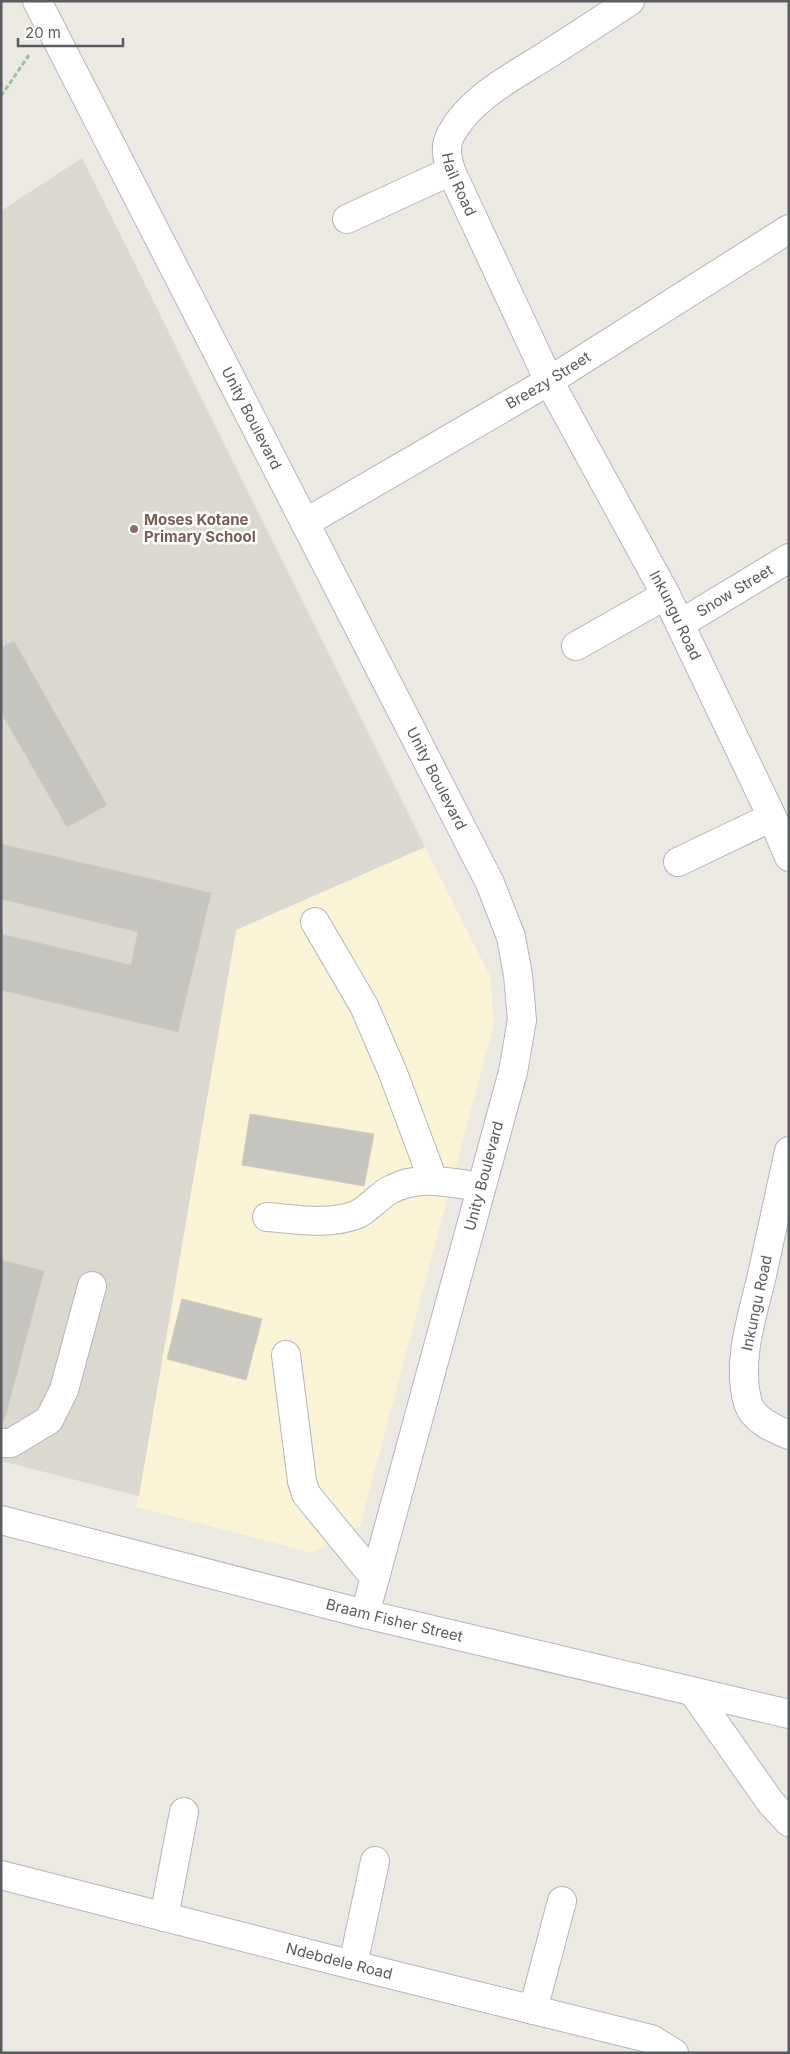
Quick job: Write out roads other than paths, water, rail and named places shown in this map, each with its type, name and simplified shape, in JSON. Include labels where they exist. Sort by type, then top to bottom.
[{"type":"street","name":"Unity Boulevard","points":[[37,1],[490,883],[511,937],[518,974],[522,1020],[513,1072],[365,1614]]},
{"type":"street","name":"Hail Road","points":[[548,381],[451,171],[446,151],[451,135],[462,118],[481,100],[513,76],[630,1]]},
{"type":"street","points":[[347,219],[451,171]]},
{"type":"street","name":"Breezy Street","points":[[305,523],[548,381],[789,229]]},
{"type":"street","name":"Inkungu Road","points":[[548,381],[666,595],[789,857]]},
{"type":"street","name":"Snow Street","points":[[680,624],[789,558]]},
{"type":"street","points":[[576,646],[666,595]]},
{"type":"street","points":[[678,862],[772,818]]},
{"type":"street","points":[[315,922],[364,1006],[393,1073],[433,1180]]},
{"type":"street","name":"Inkungu Road","points":[[789,1151],[748,1340],[744,1377],[748,1405],[759,1419],[775,1430],[789,1435]]},
{"type":"street","points":[[267,1217],[332,1221],[359,1214],[390,1190],[410,1181],[433,1180],[481,1187]]},
{"type":"street","points":[[1,1443],[11,1442],[49,1420],[64,1390],[92,1286]]},
{"type":"street","points":[[286,1355],[302,1480],[306,1494],[374,1578]]},
{"type":"street","name":"Braam Fisher Street","points":[[1,1520],[365,1614],[789,1714]]},
{"type":"street","points":[[693,1692],[771,1803],[789,1822]]},
{"type":"street","points":[[164,1917],[184,1812]]},
{"type":"street","points":[[353,1965],[375,1861]]},
{"type":"street","name":"Ndebdele Road","points":[[1,1875],[532,2010],[651,2038],[674,2053]]},
{"type":"street","points":[[532,2010],[562,1901]]},
{"type":"place","name":"Moses Kotane Primary School","points":[[134,529]]}]
